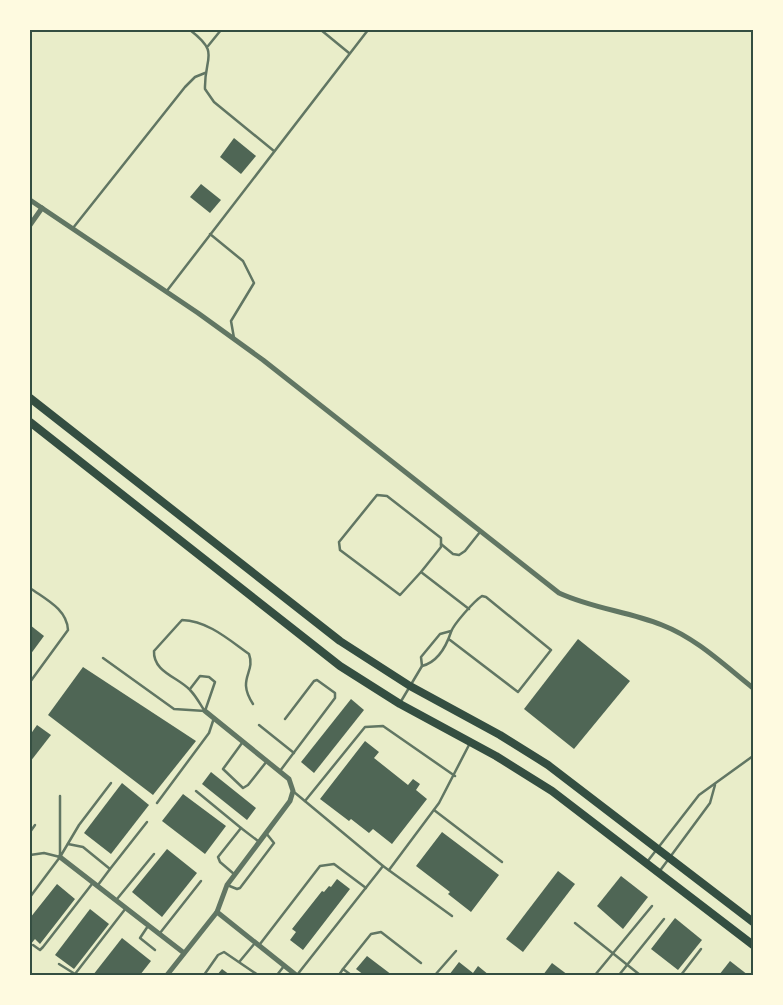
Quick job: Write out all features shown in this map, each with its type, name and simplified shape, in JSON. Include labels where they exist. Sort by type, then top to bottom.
[{"type":"main road","points":[[30,398],[340,641],[410,686],[540,760],[753,922]]},
{"type":"main road","points":[[30,422],[319,650],[361,680],[400,704],[471,742],[552,791],[753,946]]},
{"type":"street","points":[[30,200],[234,339],[559,593],[583,604],[664,625],[690,638],[753,688]]},
{"type":"street","points":[[30,225],[42,208]]},
{"type":"street","points":[[167,975],[216,912],[227,885],[234,874],[291,798],[293,791],[289,779],[205,712]]},
{"type":"street","points":[[60,857],[184,953]]},
{"type":"street","points":[[216,912],[297,975]]},
{"type":"lane","points":[[190,30],[210,50],[205,73],[205,89],[214,102],[274,152]]},
{"type":"lane","points":[[208,46],[222,30]]},
{"type":"lane","points":[[321,30],[349,53]]},
{"type":"lane","points":[[166,292],[368,30]]},
{"type":"lane","points":[[73,228],[185,87],[194,77],[205,73]]},
{"type":"lane","points":[[210,234],[243,261],[254,282],[231,321],[234,339]]},
{"type":"lane","points":[[382,494],[441,538],[441,544],[421,572],[400,595],[340,550],[340,542],[377,495],[382,494]]},
{"type":"lane","points":[[441,544],[453,554],[459,555],[465,551],[480,532]]},
{"type":"lane","points":[[421,572],[469,609]]},
{"type":"lane","points":[[30,588],[60,609],[65,617],[68,630],[30,682]]},
{"type":"lane","points":[[422,666],[432,664],[450,640],[451,631],[482,596],[486,597],[551,650],[550,654],[518,692],[450,640]]},
{"type":"lane","points":[[205,712],[190,689],[157,665],[154,658],[154,651],[182,620],[195,620],[216,630],[249,654],[250,667],[245,678],[245,686],[253,704]]},
{"type":"lane","points":[[400,704],[422,666],[421,657],[440,634],[451,631]]},
{"type":"lane","points":[[103,658],[174,709],[205,712]]},
{"type":"lane","points":[[190,689],[200,676],[209,677],[215,682],[205,712]]},
{"type":"lane","points":[[280,771],[335,698],[335,693],[317,680],[314,681],[285,719]]},
{"type":"lane","points":[[157,803],[209,733],[214,718]]},
{"type":"lane","points":[[259,725],[294,753]]},
{"type":"lane","points":[[305,801],[365,727],[371,725],[383,726],[455,776]]},
{"type":"lane","points":[[243,742],[223,769],[243,788],[248,785],[267,761]]},
{"type":"lane","points":[[389,870],[434,810],[455,776],[471,742]]},
{"type":"lane","points":[[647,863],[699,795],[753,756]]},
{"type":"lane","points":[[30,897],[60,857],[79,825],[111,783]]},
{"type":"lane","points":[[659,872],[710,803],[716,783]]},
{"type":"lane","points":[[196,791],[258,841]]},
{"type":"lane","points":[[293,791],[389,870],[452,916]]},
{"type":"lane","points":[[60,796],[60,857]]},
{"type":"lane","points":[[434,810],[502,862]]},
{"type":"lane","points":[[33,945],[40,950],[43,947],[95,884],[110,869],[146,822]]},
{"type":"lane","points":[[30,832],[35,825]]},
{"type":"lane","points":[[234,874],[220,862],[218,857],[241,828]]},
{"type":"lane","points":[[227,885],[237,890],[240,888],[274,843],[265,832]]},
{"type":"lane","points":[[68,844],[83,847],[110,869]]},
{"type":"lane","points":[[30,855],[44,852],[60,857]]},
{"type":"lane","points":[[116,901],[154,854]]},
{"type":"lane","points":[[240,961],[257,944],[320,866],[334,864],[366,888]]},
{"type":"lane","points":[[297,975],[384,866]]},
{"type":"lane","points":[[159,934],[201,881]]},
{"type":"lane","points":[[594,975],[652,906]]},
{"type":"lane","points":[[59,964],[75,974],[126,908]]},
{"type":"lane","points":[[619,975],[664,919]]},
{"type":"lane","points":[[575,923],[640,975]]},
{"type":"lane","points":[[148,926],[140,938],[156,950]]},
{"type":"lane","points":[[339,975],[371,934],[381,932],[422,963]]},
{"type":"lane","points":[[681,975],[701,949]]},
{"type":"lane","points":[[435,975],[456,951]]},
{"type":"lane","points":[[204,975],[221,952],[240,961],[258,975]]},
{"type":"lane","points":[[277,975],[284,966]]},
{"type":"lane","points":[[343,969],[351,975]]},
{"type":"building","points":[[234,138],[256,156],[241,174],[220,157]]},
{"type":"building","points":[[201,184],[221,200],[210,213],[190,197]]},
{"type":"building","points":[[30,625],[44,636],[30,655]]},
{"type":"building","points":[[578,639],[630,681],[574,749],[524,709]]},
{"type":"building","points":[[83,667],[196,741],[153,795],[48,715]]},
{"type":"building","points":[[351,699],[364,710],[314,773],[301,762]]},
{"type":"building","points":[[37,725],[51,735],[30,762],[30,735]]},
{"type":"building","points":[[365,741],[379,752],[374,758],[408,785],[413,779],[420,784],[416,790],[427,799],[392,844],[373,829],[369,833],[351,819],[349,821],[320,799]]},
{"type":"building","points":[[211,772],[256,808],[247,820],[202,784]]},
{"type":"building","points":[[122,783],[149,805],[111,854],[84,833]]},
{"type":"building","points":[[183,794],[226,826],[205,854],[162,821]]},
{"type":"building","points":[[442,832],[499,875],[471,912],[448,894],[450,892],[416,866]]},
{"type":"building","points":[[167,849],[197,873],[162,917],[132,892]]},
{"type":"building","points":[[558,871],[575,884],[523,952],[506,939]]},
{"type":"building","points":[[621,876],[648,897],[623,929],[597,906]]},
{"type":"building","points":[[337,879],[350,889],[303,950],[290,940],[296,932],[292,929],[322,891],[324,892],[329,886],[331,887]]},
{"type":"building","points":[[57,884],[75,899],[40,944],[35,939],[30,945],[30,918]]},
{"type":"building","points":[[90,909],[109,924],[74,969],[55,955]]},
{"type":"building","points":[[675,918],[702,940],[678,970],[651,949]]},
{"type":"building","points":[[122,938],[151,961],[140,975],[93,975]]},
{"type":"building","points":[[367,956],[392,975],[364,975],[356,969]]},
{"type":"building","points":[[730,961],[748,975],[719,975]]},
{"type":"building","points":[[459,962],[473,973],[478,966],[489,975],[449,975]]},
{"type":"building","points":[[552,963],[568,975],[543,975]]},
{"type":"building","points":[[222,969],[230,975],[217,975]]}]
